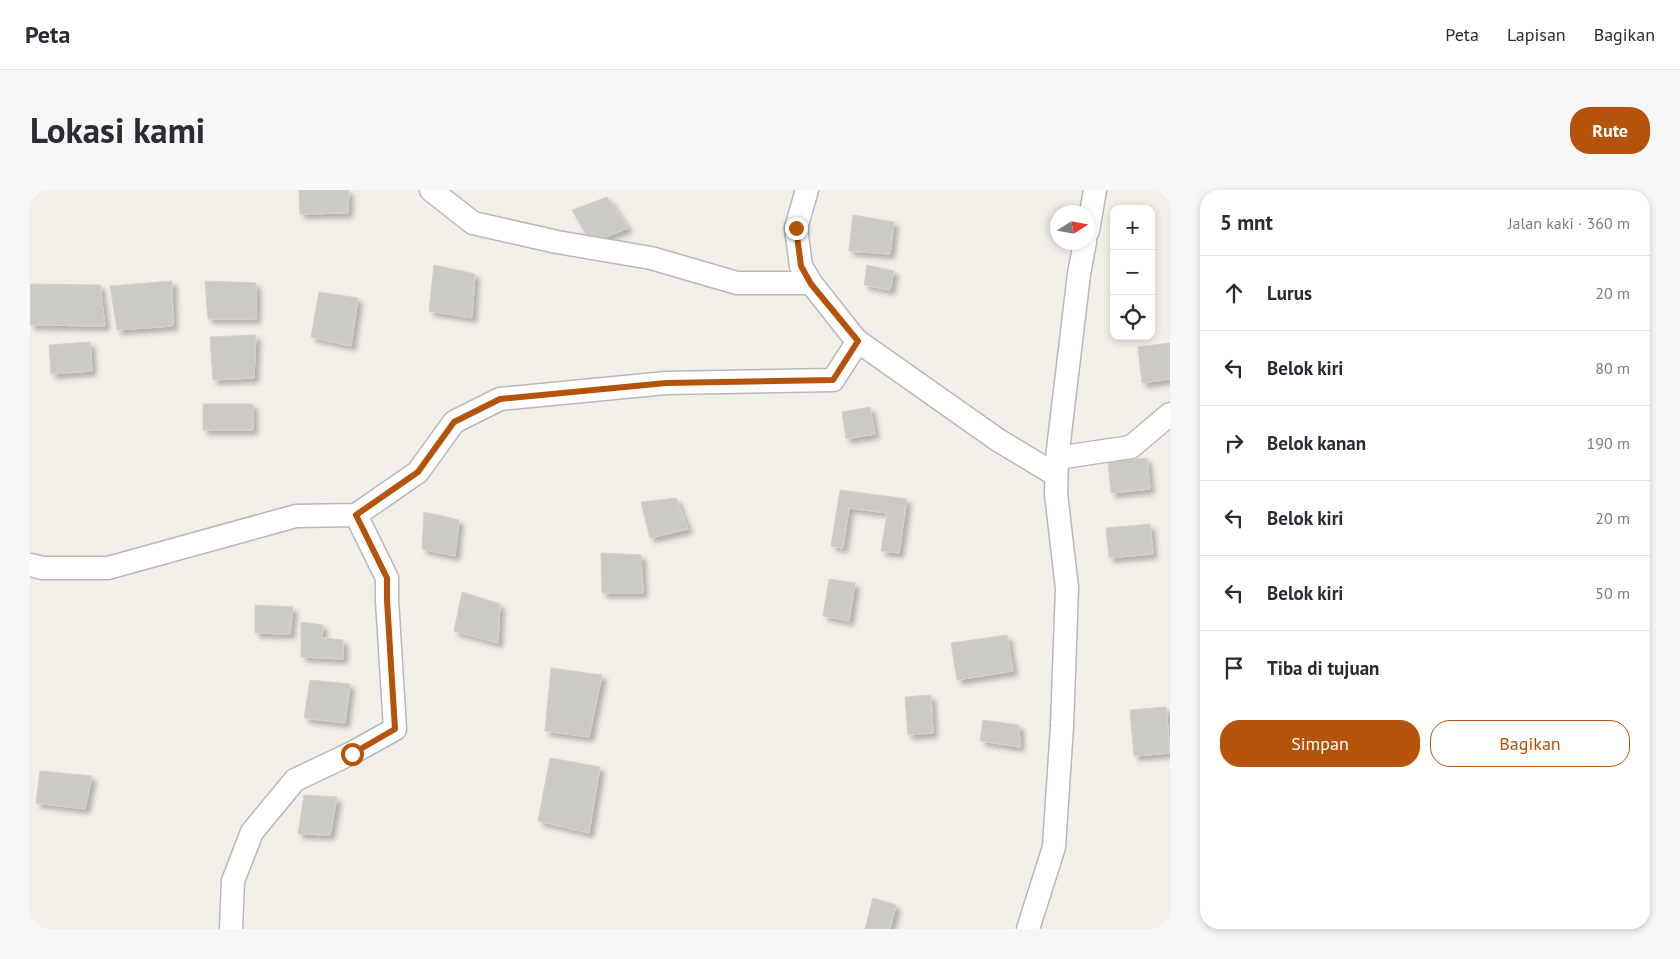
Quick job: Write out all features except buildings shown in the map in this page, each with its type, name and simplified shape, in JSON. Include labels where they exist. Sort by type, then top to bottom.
[{"type":"street","points":[[431,190],[473,223],[557,242],[651,258],[737,283],[811,284]]},
{"type":"street","points":[[806,190],[796,228],[801,266],[811,284],[858,341],[998,440],[1056,466],[1132,447],[1170,414]]},
{"type":"street","points":[[1092,205],[1095,190]]},
{"type":"street","points":[[1028,929],[1054,847],[1062,726],[1066,588],[1056,494],[1056,466],[1084,250]]},
{"type":"street","points":[[30,565],[43,568],[108,568],[296,516],[356,515],[418,472],[454,422],[500,399],[666,383],[833,380],[858,341]]},
{"type":"street","points":[[230,929],[233,881],[252,832],[295,780],[352,754],[395,729],[387,578],[356,515]]},
{"type":"route","points":[[352,754],[395,729],[387,578],[356,515],[418,472],[454,422],[500,399],[666,383],[833,380],[858,341],[811,284],[801,266],[796,228]]}]
